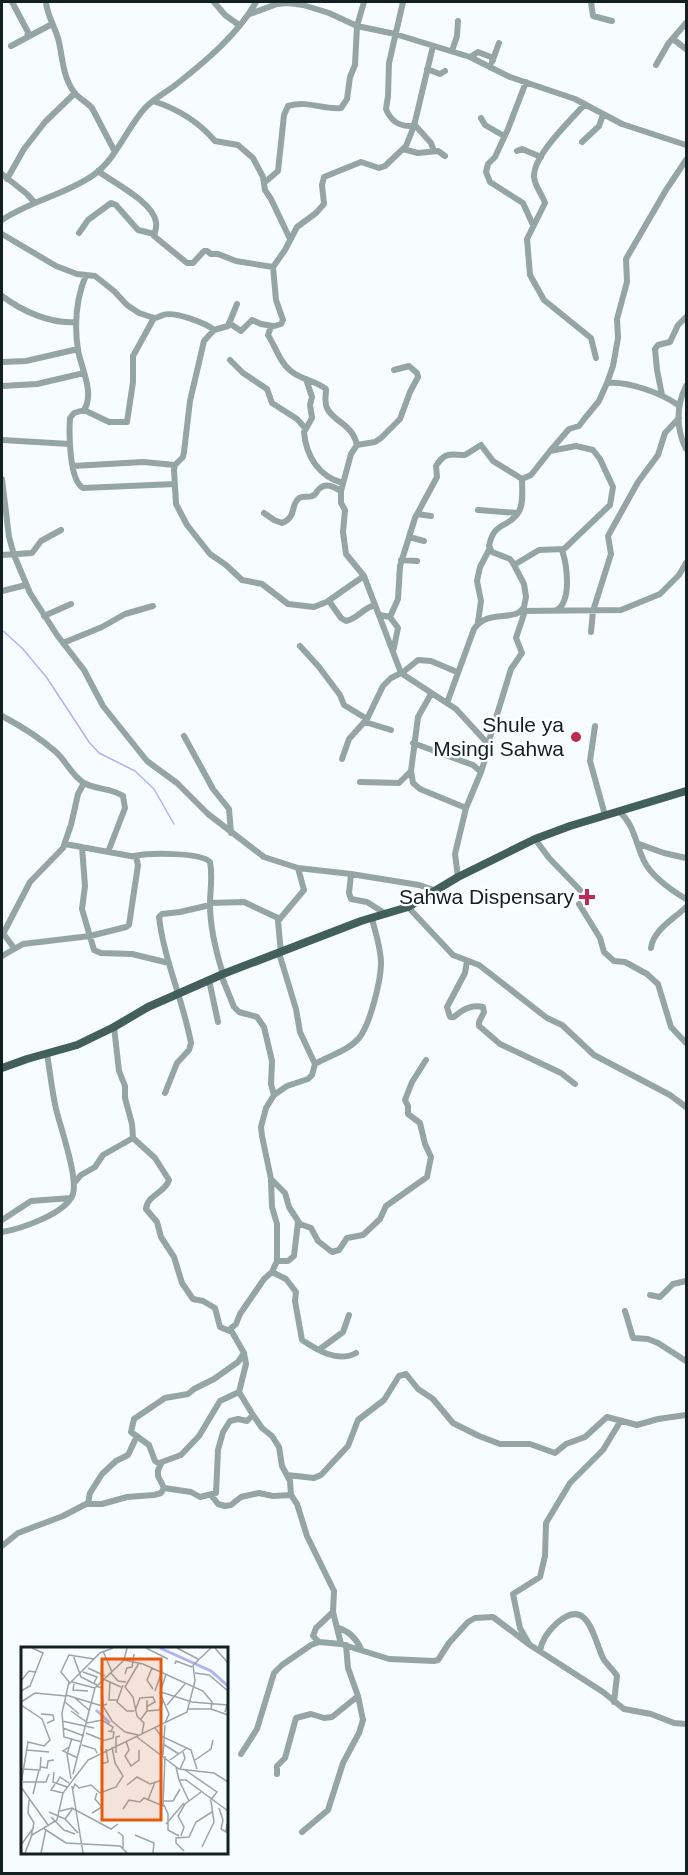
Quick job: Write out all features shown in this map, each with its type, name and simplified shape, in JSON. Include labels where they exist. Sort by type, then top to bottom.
[{"type":"main road","points":[[2,1068],[77,1045],[178,992],[222,974],[372,918],[408,908],[434,890],[535,839],[619,810],[687,791]]},
{"type":"street","points":[[12,2],[28,32],[27,37]]},
{"type":"street","points":[[46,2],[57,36],[63,68],[75,93],[92,108],[115,152]]},
{"type":"street","points":[[214,2],[225,15],[239,25]]},
{"type":"street","points":[[2,220],[34,202],[78,184],[98,171],[115,152],[138,116],[153,101],[187,76],[250,14],[258,2],[269,6]]},
{"type":"street","points":[[264,183],[278,171],[284,115],[288,106],[308,103],[340,108],[344,104],[355,65],[357,26],[364,2]]},
{"type":"street","points":[[403,2],[389,63],[386,109],[394,122],[406,127],[414,125]]},
{"type":"street","points":[[591,2],[593,16],[612,21]]},
{"type":"street","points":[[250,14],[269,6],[288,3],[303,5],[357,26],[394,34],[470,57],[490,68],[567,95],[622,124],[687,145]]},
{"type":"street","points":[[452,51],[459,21]]},
{"type":"street","points":[[656,65],[687,23]]},
{"type":"street","points":[[11,46],[52,24]]},
{"type":"street","points":[[673,39],[687,49]]},
{"type":"street","points":[[490,68],[499,43]]},
{"type":"street","points":[[357,445],[347,427],[328,411],[325,401],[326,389],[294,374],[278,357],[268,335],[269,330],[281,324],[283,320],[276,300],[273,267],[297,227],[324,204],[322,180],[326,174],[361,162],[379,168],[385,166],[403,148],[414,125],[433,46]]},
{"type":"street","points":[[470,57],[478,52],[493,60]]},
{"type":"street","points":[[427,69],[440,74],[445,71]]},
{"type":"street","points":[[526,82],[495,157],[488,164],[486,177],[523,203],[533,225]]},
{"type":"street","points":[[34,202],[4,177],[45,122],[75,93]]},
{"type":"street","points":[[153,101],[185,114],[209,133],[215,141],[243,148],[253,158],[263,177],[265,190],[290,239]]},
{"type":"street","points":[[585,104],[556,134],[534,168],[536,187],[545,203],[527,242],[528,270],[544,300],[591,338],[596,358]]},
{"type":"street","points":[[582,142],[599,126],[603,115]]},
{"type":"street","points":[[482,118],[484,125],[504,136]]},
{"type":"street","points":[[414,125],[431,143],[434,151]]},
{"type":"street","points":[[403,148],[421,153],[438,151],[445,156]]},
{"type":"street","points":[[517,151],[522,149],[541,157]]},
{"type":"street","points":[[522,479],[531,475],[569,429],[579,426],[599,401],[613,366],[618,338],[617,320],[627,282],[626,259],[666,190],[687,160]]},
{"type":"street","points":[[98,171],[140,199],[155,219],[157,225],[154,234]]},
{"type":"street","points":[[79,233],[88,220],[111,203],[116,205],[138,230],[154,234],[163,245],[189,264],[207,250],[211,254],[218,254],[236,261],[273,267]]},
{"type":"street","points":[[2,234],[56,266],[102,280],[127,305],[139,313],[154,318],[165,314],[179,315],[208,325],[214,330]]},
{"type":"street","points":[[86,275],[80,290],[76,322],[78,350],[88,404],[84,410],[74,413],[70,418],[70,444],[76,480],[83,488],[175,484]]},
{"type":"street","points":[[2,297],[15,306],[51,320],[76,322]]},
{"type":"street","points":[[237,304],[227,327],[214,330],[203,343],[190,401],[183,457],[175,465],[174,470],[176,504],[187,525],[210,554],[229,567],[238,577],[262,584],[291,605],[314,607],[328,601],[364,576]]},
{"type":"street","points":[[662,395],[655,349],[658,345],[670,342],[678,325],[687,317]]},
{"type":"street","points":[[84,410],[109,422],[127,422],[133,382],[133,356],[154,318]]},
{"type":"street","points":[[229,323],[241,331],[252,320],[274,326]]},
{"type":"street","points":[[2,362],[26,362],[78,350]]},
{"type":"street","points":[[230,360],[243,373],[267,389],[272,403],[297,419],[305,428]]},
{"type":"street","points":[[394,370],[409,366],[418,377],[402,416],[381,438],[375,442],[357,445],[351,454],[341,491],[341,503],[345,510],[344,546],[349,560],[364,576],[401,673],[456,710],[488,744]]},
{"type":"street","points":[[2,386],[37,384],[84,374]]},
{"type":"street","points":[[306,379],[312,397],[312,417],[305,428],[304,438],[318,469],[328,478],[343,483]]},
{"type":"street","points":[[607,383],[619,383],[662,395],[678,405]]},
{"type":"street","points":[[686,387],[678,405],[680,432],[687,449]]},
{"type":"street","points":[[591,632],[593,611],[611,554],[608,536],[638,482],[658,455],[666,431],[679,418]]},
{"type":"street","points":[[2,440],[70,444]]},
{"type":"street","points":[[390,616],[398,599],[401,560],[417,514],[437,477],[438,462],[450,453],[465,455],[481,445],[494,461],[522,479]]},
{"type":"street","points":[[514,565],[539,550],[562,550],[610,505],[613,488],[600,459],[593,450],[576,446],[550,451]]},
{"type":"street","points":[[73,466],[143,462],[175,465]]},
{"type":"street","points":[[2,479],[7,527],[14,555],[26,585],[44,616],[84,670],[103,706],[147,761],[177,783],[199,806],[231,833],[264,857],[298,868],[351,874],[419,885],[434,890]]},
{"type":"street","points":[[458,877],[455,854],[466,807],[488,750],[511,669],[522,653],[516,638],[525,602],[524,584],[510,559],[492,552],[489,542],[496,528],[518,513],[521,504],[522,479]]},
{"type":"street","points":[[264,513],[282,523],[292,515],[299,498],[312,496],[324,486],[341,491]]},
{"type":"street","points":[[478,510],[518,513]]},
{"type":"street","points":[[417,514],[430,516]]},
{"type":"street","points":[[2,555],[32,553],[41,541],[60,530]]},
{"type":"street","points":[[409,537],[424,541]]},
{"type":"street","points":[[447,703],[478,622],[481,601],[477,581],[479,570],[490,548]]},
{"type":"street","points":[[556,610],[562,605],[568,576],[562,550]]},
{"type":"street","points":[[401,560],[417,561]]},
{"type":"street","points":[[478,622],[523,611],[621,610],[660,594],[679,575],[687,563]]},
{"type":"street","points":[[2,591],[26,585]]},
{"type":"street","points":[[328,601],[346,621],[375,605]]},
{"type":"street","points":[[44,616],[71,604]]},
{"type":"street","points":[[63,643],[102,627],[125,614],[153,606]]},
{"type":"street","points":[[380,615],[390,616]]},
{"type":"street","points":[[390,616],[398,628],[393,652]]},
{"type":"street","points":[[300,646],[340,695],[344,705],[366,720],[391,730]]},
{"type":"street","points":[[342,759],[349,739],[366,720],[383,686],[391,678],[418,660],[431,661],[457,672]]},
{"type":"street","points":[[431,694],[419,712],[413,743],[411,771],[415,786],[466,807]]},
{"type":"street","points":[[2,716],[36,736],[57,753],[84,783],[116,792],[125,800],[125,808],[108,852]]},
{"type":"street","points":[[595,726],[590,761],[605,815]]},
{"type":"street","points":[[184,736],[213,789],[229,809],[231,833]]},
{"type":"street","points":[[413,743],[473,765],[481,771]]},
{"type":"street","points":[[360,782],[399,783],[411,771]]},
{"type":"street","points":[[14,948],[2,933],[30,882],[58,855],[65,844],[78,795],[84,783]]},
{"type":"street","points":[[619,810],[628,819],[644,860],[652,873],[687,899]]},
{"type":"street","points":[[535,839],[549,858],[580,890]]},
{"type":"street","points":[[65,844],[134,856],[186,854],[207,859],[210,862],[212,925],[222,974],[236,1010],[257,1017],[264,1027],[272,1060],[271,1084],[274,1095]]},
{"type":"street","points":[[639,844],[663,853],[687,858]]},
{"type":"street","points":[[82,848],[85,878],[82,909],[94,950],[132,954],[168,963]]},
{"type":"street","points":[[2,956],[14,948],[33,943],[90,936],[129,925],[138,865],[134,856]]},
{"type":"street","points":[[229,1330],[236,1324],[240,1314],[264,1279],[272,1272],[277,1261],[277,1224],[272,1207],[271,1179],[261,1127],[266,1108],[274,1095],[287,1086],[308,1079],[312,1075],[315,1064],[300,1032],[280,953],[278,927],[280,919],[303,894],[304,885],[298,868]]},
{"type":"street","points":[[351,874],[349,897],[367,902],[386,914]]},
{"type":"street","points":[[165,1093],[177,1063],[189,1050],[191,1043],[168,963],[160,915],[210,904],[244,902],[280,919]]},
{"type":"street","points":[[579,904],[600,938],[603,950],[614,962],[625,962],[647,974],[658,984],[671,1027],[687,1043]]},
{"type":"street","points":[[651,948],[657,933],[687,907]]},
{"type":"street","points":[[408,908],[450,952],[479,966],[547,1018],[567,1028],[594,1055],[637,1076],[687,1107]]},
{"type":"street","points":[[315,1064],[350,1046],[359,1038],[369,1021],[381,971],[372,918]]},
{"type":"street","points":[[466,961],[465,973],[447,1006],[450,1017],[454,1017],[463,1009],[483,1007],[484,1012],[479,1026],[495,1041],[561,1074],[575,1084]]},
{"type":"street","points":[[209,980],[218,1022]]},
{"type":"street","points":[[114,1027],[119,1071],[125,1086],[133,1138],[155,1158],[169,1180],[167,1186],[148,1201],[146,1209],[157,1222],[161,1237],[174,1257],[182,1283],[193,1299],[213,1305],[220,1327],[229,1330],[235,1336],[244,1353],[246,1364],[239,1392],[265,1431],[270,1433],[277,1442],[282,1466],[290,1481],[291,1495],[297,1504],[307,1536],[334,1591],[333,1612],[358,1696],[362,1716],[361,1725],[344,1763],[328,1810],[302,1832]]},
{"type":"street","points":[[2,1232],[45,1218],[62,1208],[72,1198],[73,1172],[56,1107],[47,1054]]},
{"type":"street","points":[[271,1179],[285,1193],[289,1208],[298,1222],[311,1228],[321,1244],[332,1252],[339,1250],[347,1238],[363,1235],[380,1219],[386,1206],[427,1177],[431,1156],[425,1144],[420,1123],[408,1114],[405,1100],[412,1082],[426,1060]]},
{"type":"street","points":[[74,1183],[81,1175],[95,1167],[103,1155],[133,1138]]},
{"type":"street","points":[[2,1220],[31,1201],[72,1198]]},
{"type":"street","points":[[277,1261],[288,1261],[294,1256],[298,1222]]},
{"type":"street","points":[[272,1272],[286,1279],[294,1287],[300,1338],[340,1357],[356,1353]]},
{"type":"street","points":[[650,1295],[660,1297],[673,1284],[687,1281]]},
{"type":"street","points":[[625,1311],[633,1338],[658,1342],[687,1361]]},
{"type":"street","points":[[320,1349],[343,1332],[349,1315]]},
{"type":"street","points":[[160,1464],[155,1461],[149,1445],[131,1432],[134,1419],[165,1398],[188,1394],[214,1380],[238,1362],[244,1353]]},
{"type":"street","points":[[287,1475],[314,1478],[321,1475],[348,1446],[357,1422],[384,1400],[402,1374],[410,1377],[418,1389],[432,1399],[453,1423],[500,1444],[530,1444],[555,1453],[566,1443],[585,1437],[607,1417],[637,1425],[687,1415]]},
{"type":"street","points":[[160,1464],[181,1455],[199,1436],[220,1401],[239,1392]]},
{"type":"street","points":[[164,1488],[191,1492],[200,1497],[217,1491],[215,1480],[218,1450],[227,1425],[234,1420],[249,1420],[253,1415]]},
{"type":"street","points":[[530,1645],[520,1628],[513,1594],[540,1577],[545,1556],[546,1523],[570,1483],[603,1450],[620,1422]]},
{"type":"street","points":[[88,1504],[90,1493],[102,1474],[116,1461],[128,1455],[137,1436]]},
{"type":"street","points":[[160,1464],[158,1476],[164,1488]]},
{"type":"street","points":[[2,1546],[18,1533],[88,1504],[102,1504],[127,1497],[159,1495],[164,1488]]},
{"type":"street","points":[[211,1495],[218,1504],[225,1506],[231,1505],[241,1497],[259,1494],[291,1495]]},
{"type":"street","points":[[319,1642],[313,1636],[314,1631],[333,1612]]},
{"type":"street","points":[[540,1651],[544,1638],[567,1615],[576,1614],[585,1619],[603,1659],[617,1676],[614,1702]]},
{"type":"street","points":[[241,1754],[257,1729],[274,1673],[282,1665],[319,1642],[344,1644],[389,1659],[434,1661],[438,1660],[449,1642],[468,1622],[475,1618],[492,1616],[530,1645],[624,1709],[651,1714],[674,1723],[687,1724]]},
{"type":"street","points":[[338,1628],[346,1630],[357,1641],[361,1649]]},
{"type":"street","points":[[277,1774],[277,1766],[285,1758],[296,1718],[311,1714],[324,1718],[332,1717],[358,1696]]},
{"type":"waterway","points":[[2,630],[23,649],[47,678],[89,742],[99,753],[135,771],[154,789],[174,824]]},
{"type":"place","name":"Shule ya Msingi Sahwa","points":[[576,737]]},
{"type":"place","name":"Sahwa Dispensary","points":[[587,897]]}]
